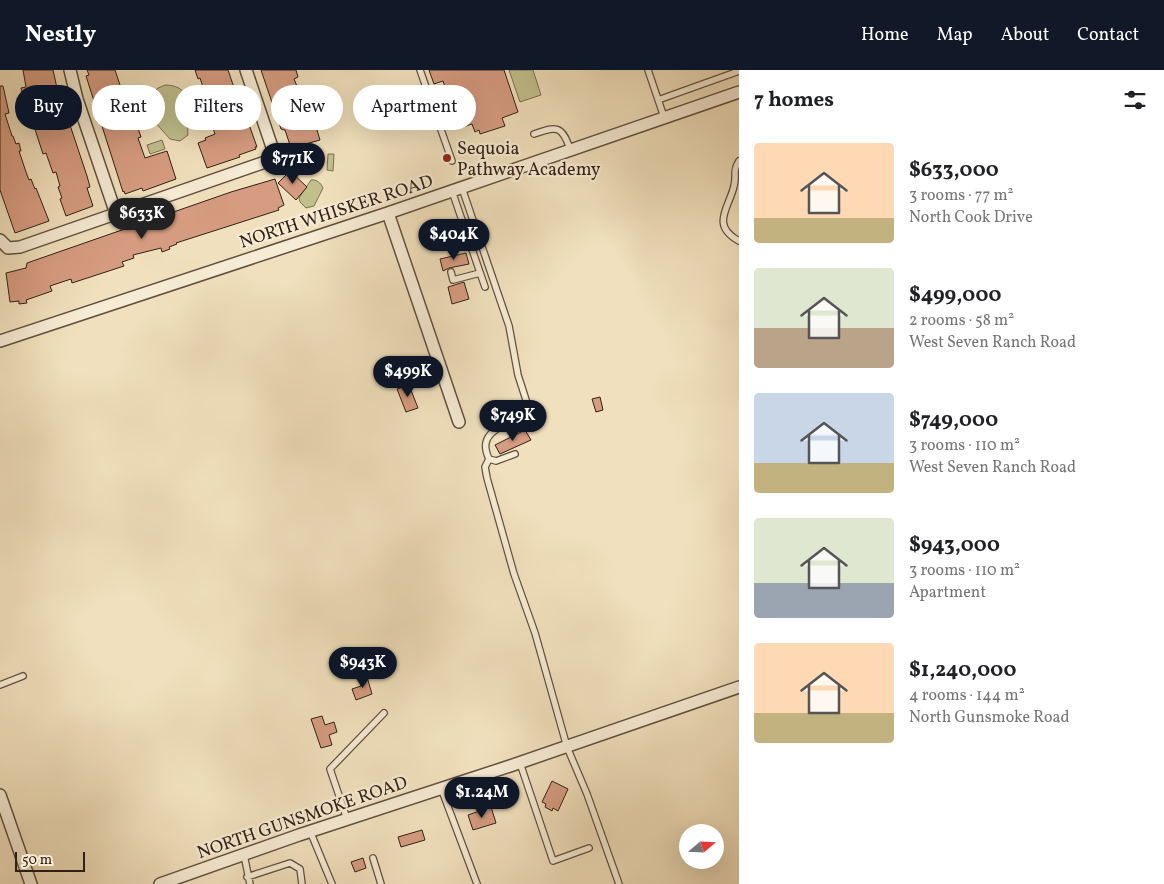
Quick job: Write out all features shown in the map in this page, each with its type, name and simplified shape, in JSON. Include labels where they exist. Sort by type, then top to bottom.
[{"type":"street","points":[[70,70],[77,99],[116,214]]},
{"type":"street","points":[[4,244],[20,247],[263,163],[273,156],[271,144],[246,70]]},
{"type":"street","name":"NORTH WHISKER ROAD","points":[[0,342],[457,190],[570,149],[739,92]]},
{"type":"street","points":[[388,213],[458,422]]},
{"type":"street","name":"NORTH GUNSMOKE ROAD","points":[[160,884],[310,831],[520,763],[739,687]]},
{"type":"street","points":[[0,795],[31,884]]},
{"type":"lane","points":[[420,70],[452,161]]},
{"type":"lane","points":[[648,70],[664,117]]},
{"type":"lane","points":[[658,100],[739,72]]},
{"type":"lane","points":[[534,134],[554,128],[562,130],[570,149]]},
{"type":"lane","points":[[739,160],[734,168],[734,186],[723,212],[724,223],[729,234],[739,241]]},
{"type":"lane","points":[[734,186],[739,194]]},
{"type":"lane","points":[[457,190],[485,287]]},
{"type":"lane","points":[[457,190],[509,326],[518,375],[527,403]]},
{"type":"lane","points":[[451,272],[453,280],[480,273]]},
{"type":"lane","points":[[500,428],[487,437],[485,444],[489,459],[485,467],[487,478],[514,574],[535,634],[567,747],[587,794],[619,884]]},
{"type":"lane","points":[[489,459],[496,461],[515,454]]},
{"type":"lane","points":[[0,685],[23,676]]},
{"type":"lane","points":[[346,819],[330,769],[384,713]]},
{"type":"lane","points":[[520,763],[554,860],[589,848]]},
{"type":"lane","points":[[441,788],[477,884]]},
{"type":"lane","points":[[310,831],[332,884]]},
{"type":"lane","points":[[244,854],[250,884]]},
{"type":"lane","points":[[372,858],[381,884]]},
{"type":"lane","points":[[248,877],[290,863],[300,868],[302,884]]},
{"type":"shaded area","points":[[509,70],[533,70],[541,95],[520,102]]},
{"type":"shaded area","points":[[165,85],[175,86],[175,130],[188,130],[188,135],[180,141],[170,139],[162,130],[165,130]]},
{"type":"shaded area","points":[[162,140],[165,149],[150,154],[147,145]]},
{"type":"shaded area","points":[[328,154],[334,154],[333,171],[327,170]]},
{"type":"shaded area","points":[[311,180],[318,182],[323,188],[314,206],[306,208],[299,198]]},
{"type":"building","points":[[23,70],[53,70],[56,85],[26,85]]},
{"type":"building","points":[[87,70],[115,70],[120,85],[92,85],[92,95],[86,76],[89,75]]},
{"type":"building","points":[[195,70],[228,70],[233,85],[202,85],[200,78],[198,79]]},
{"type":"building","points":[[261,70],[296,70],[298,77],[294,79],[297,85],[271,85],[271,100]]},
{"type":"building","points":[[429,70],[504,70],[518,112],[502,118],[505,126],[480,134],[479,130],[475,132],[474,130],[476,130],[476,85],[444,85],[443,81],[434,84]]},
{"type":"building","points":[[0,86],[3,86],[9,113],[5,114],[12,136],[16,144],[19,143],[21,151],[19,151],[29,180],[31,179],[36,188],[49,221],[15,233],[0,190]]},
{"type":"building","points":[[35,130],[72,130],[87,176],[90,187],[87,188],[93,206],[66,216],[60,199],[62,198],[56,172],[53,173],[46,153],[43,154]]},
{"type":"building","points":[[103,130],[139,130],[141,137],[138,138],[145,158],[167,151],[176,179],[143,191],[142,188],[125,194]]},
{"type":"building","points":[[214,130],[251,130],[257,147],[239,155],[240,157],[207,168],[198,143],[215,134]]},
{"type":"building","points":[[285,130],[317,130],[320,140],[291,148]]},
{"type":"building","points":[[292,153],[320,153],[320,170],[292,169]]},
{"type":"building","points":[[290,171],[307,187],[296,200],[278,183]]},
{"type":"building","points":[[275,179],[284,205],[278,208],[279,210],[176,243],[169,247],[170,249],[162,252],[161,248],[133,255],[134,258],[122,262],[124,266],[72,283],[71,279],[50,286],[52,291],[26,300],[27,303],[19,304],[19,301],[10,302],[6,273],[26,268],[27,263],[231,192]]},
{"type":"building","points":[[466,253],[469,264],[443,271],[440,259]]},
{"type":"building","points":[[464,282],[469,299],[452,304],[448,287]]},
{"type":"building","points":[[409,385],[418,408],[406,412],[397,389]]},
{"type":"building","points":[[600,397],[603,410],[596,412],[592,399]]},
{"type":"building","points":[[525,430],[531,440],[500,454],[495,445]]},
{"type":"building","points":[[367,677],[372,694],[356,700],[352,689],[361,686],[359,679]]},
{"type":"building","points":[[322,716],[325,725],[334,722],[337,732],[329,735],[332,745],[321,748],[311,719]]},
{"type":"building","points":[[552,781],[568,789],[558,811],[553,808],[552,811],[545,807],[546,804],[542,802]]},
{"type":"building","points":[[491,807],[496,823],[473,830],[468,815]]},
{"type":"building","points":[[422,830],[425,840],[401,847],[398,837]]},
{"type":"building","points":[[363,858],[366,868],[355,872],[351,862]]},
{"type":"place","name":"Sequoia Pathway Academy","points":[[447,158]]}]
